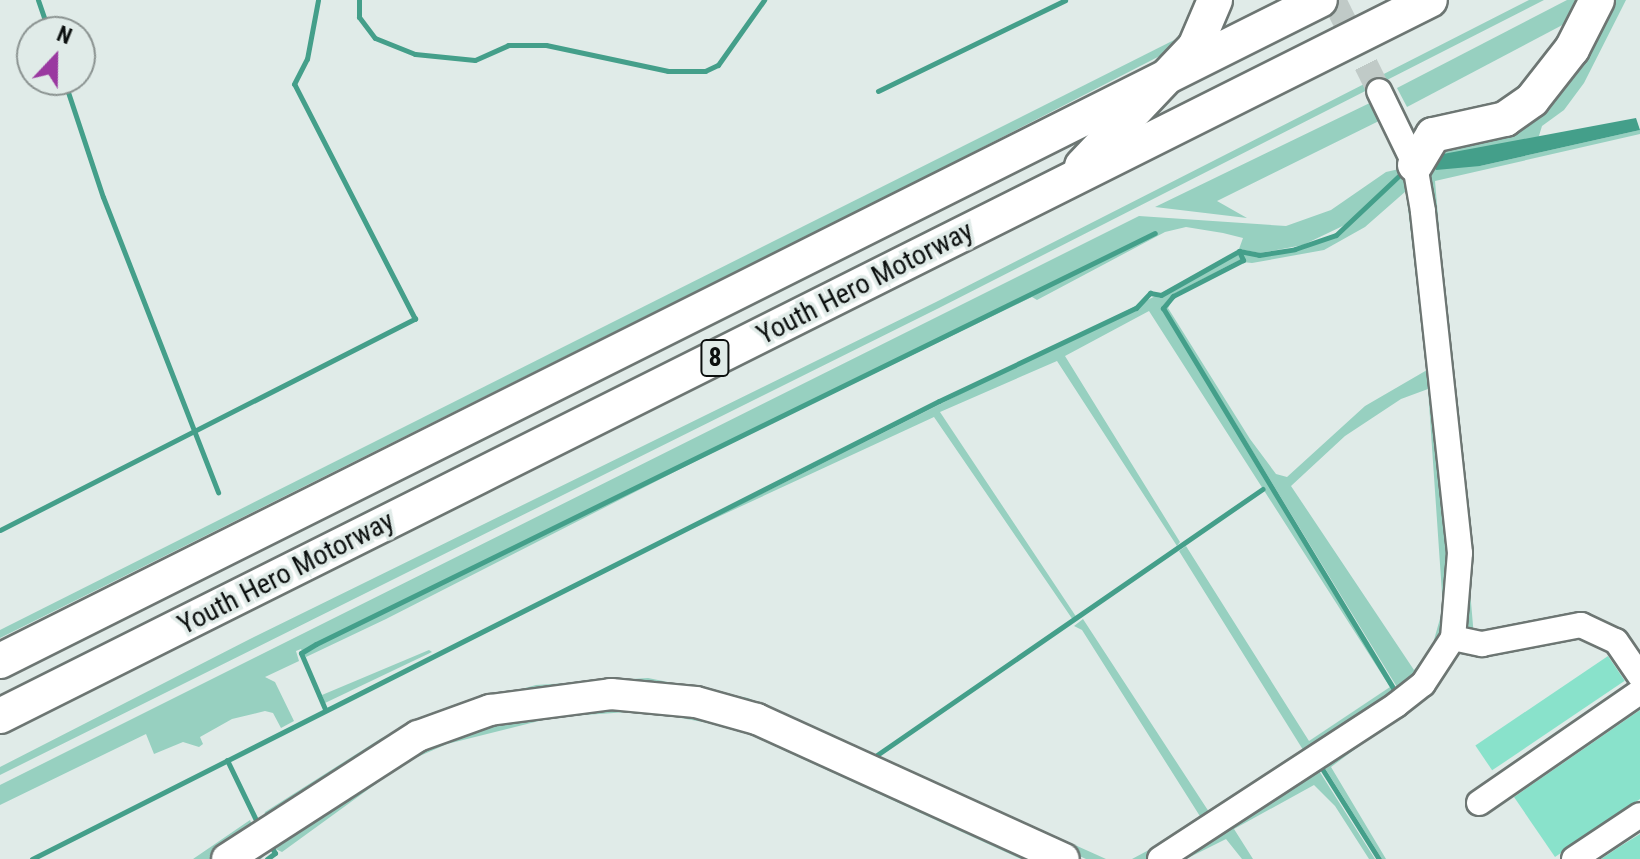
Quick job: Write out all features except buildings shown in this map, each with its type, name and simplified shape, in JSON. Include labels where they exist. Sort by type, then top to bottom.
[{"type":"highway","points":[[1069,181],[1157,82],[1195,47],[1215,0]]},
{"type":"highway","name":"Youth Hero Motorway","points":[[0,661],[1320,0]]},
{"type":"highway","name":"Youth Hero Motorway","points":[[0,716],[1430,0]]},
{"type":"highway","points":[[1415,165],[1433,135],[1505,119],[1532,100],[1572,49],[1597,0]]},
{"type":"main road","points":[[227,859],[418,736],[490,710],[611,694],[696,702],[757,719],[1064,859]]},
{"type":"street","points":[[1160,859],[1396,705],[1423,684],[1453,638],[1460,553],[1415,165],[1379,91]]},
{"type":"street","points":[[1453,638],[1482,644],[1581,625],[1616,641],[1640,676]]},
{"type":"street","points":[[1479,803],[1640,692]]},
{"type":"street","points":[[1574,859],[1640,815]]},
{"type":"shaded area","points":[[1529,0],[1544,0],[939,308],[0,775],[0,767],[250,639],[936,302]]},
{"type":"shaded area","points":[[1567,0],[1591,0],[1570,21],[1407,107],[1397,88]]},
{"type":"shaded area","points":[[1606,0],[1626,0],[1584,83],[1564,110],[1542,126],[1538,139],[1427,158],[1480,166],[1640,130],[1640,134],[1435,181],[1474,637],[1463,634],[1424,156],[1487,132]]},
{"type":"shaded area","points":[[1194,30],[1183,44],[917,181],[0,638],[0,630]]},
{"type":"shaded area","points":[[1378,99],[1385,118],[1217,201],[1247,218],[1155,207]]},
{"type":"shaded area","points":[[1636,118],[1640,130],[1480,166],[1436,170],[1427,157]]},
{"type":"shaded area","points":[[1408,167],[1349,223],[1303,245],[1260,253],[1239,249],[1243,238],[1223,233],[1186,227],[1165,232],[1037,300],[1032,297],[741,438],[386,619],[306,657],[301,649],[296,651],[299,661],[265,677],[275,682],[294,721],[281,728],[273,713],[265,711],[232,719],[200,737],[203,744],[199,747],[183,742],[154,754],[146,734],[0,805],[0,785],[1139,216],[1286,226],[1331,210],[1386,172]]},
{"type":"shaded area","points":[[1411,169],[1452,555],[1440,653],[1400,692],[1165,308],[1174,298],[1168,308],[1250,439],[1276,474],[1287,477],[1365,406],[1427,370],[1406,191],[1365,227],[1324,250],[1252,263],[1242,262],[1241,253],[1260,256],[1295,251],[1337,235]],"holes":[[[1428,389],[1443,608],[1432,647],[1414,670],[1291,486],[1345,436],[1401,399]]]},
{"type":"shaded area","points":[[1239,254],[1241,259],[1172,295],[1161,308],[1395,690],[1178,842],[1147,859],[1132,859],[1203,821],[1082,630],[1074,626],[1083,619],[1211,815],[1305,753],[1179,551],[1186,546],[1309,741],[1390,687],[1149,311],[1065,356],[1180,542],[1177,546],[1057,361],[940,412],[1077,618],[1073,620],[934,417],[692,529]]},
{"type":"shaded area","points":[[429,650],[432,652],[325,703],[322,695]]},
{"type":"shaded area","points":[[648,678],[748,698],[1106,859],[1086,859],[757,710],[516,696],[216,859],[193,859],[250,820],[252,825],[263,821],[265,812],[380,739],[429,715],[536,685]]},
{"type":"shaded area","points":[[623,705],[729,720],[1043,859],[1021,859],[735,728],[643,711],[555,717],[447,744],[406,762],[282,852],[271,847],[261,859],[243,859],[410,751],[504,719]]},
{"type":"shaded area","points":[[1409,709],[1331,767],[1386,859],[1382,859],[1323,765]]},
{"type":"shaded area","points":[[1316,766],[1375,859],[1369,859],[1335,806],[1314,785],[1234,829],[1253,859],[1242,859],[1226,839],[1186,859],[1172,859]]},
{"type":"waterway","points":[[38,0],[44,16]]},
{"type":"waterway","points":[[0,530],[415,319],[294,84],[307,59],[318,0]]},
{"type":"waterway","points":[[359,0],[359,17],[375,38],[415,54],[475,60],[508,45],[546,45],[668,71],[705,71],[718,65],[764,0]]},
{"type":"waterway","points":[[878,91],[1065,0]]},
{"type":"waterway","points":[[69,96],[103,197],[218,492]]},
{"type":"waterway","points":[[32,859],[939,401],[1136,308],[1150,293],[1161,295],[1239,251],[1259,255],[1295,249],[1336,235],[1404,171]]},
{"type":"waterway","points":[[325,709],[301,653],[316,644],[1155,233]]},
{"type":"waterway","points":[[1239,251],[1243,260],[1173,296],[1163,308],[1396,693]]},
{"type":"waterway","points":[[874,757],[1262,489]]},
{"type":"waterway","points":[[227,760],[257,822]]},
{"type":"waterway","points":[[1321,767],[1379,859]]},
{"type":"waterway","points":[[267,859],[275,853],[272,848]]},
{"type":"tunnel","points":[[1334,0],[1379,91]]}]
